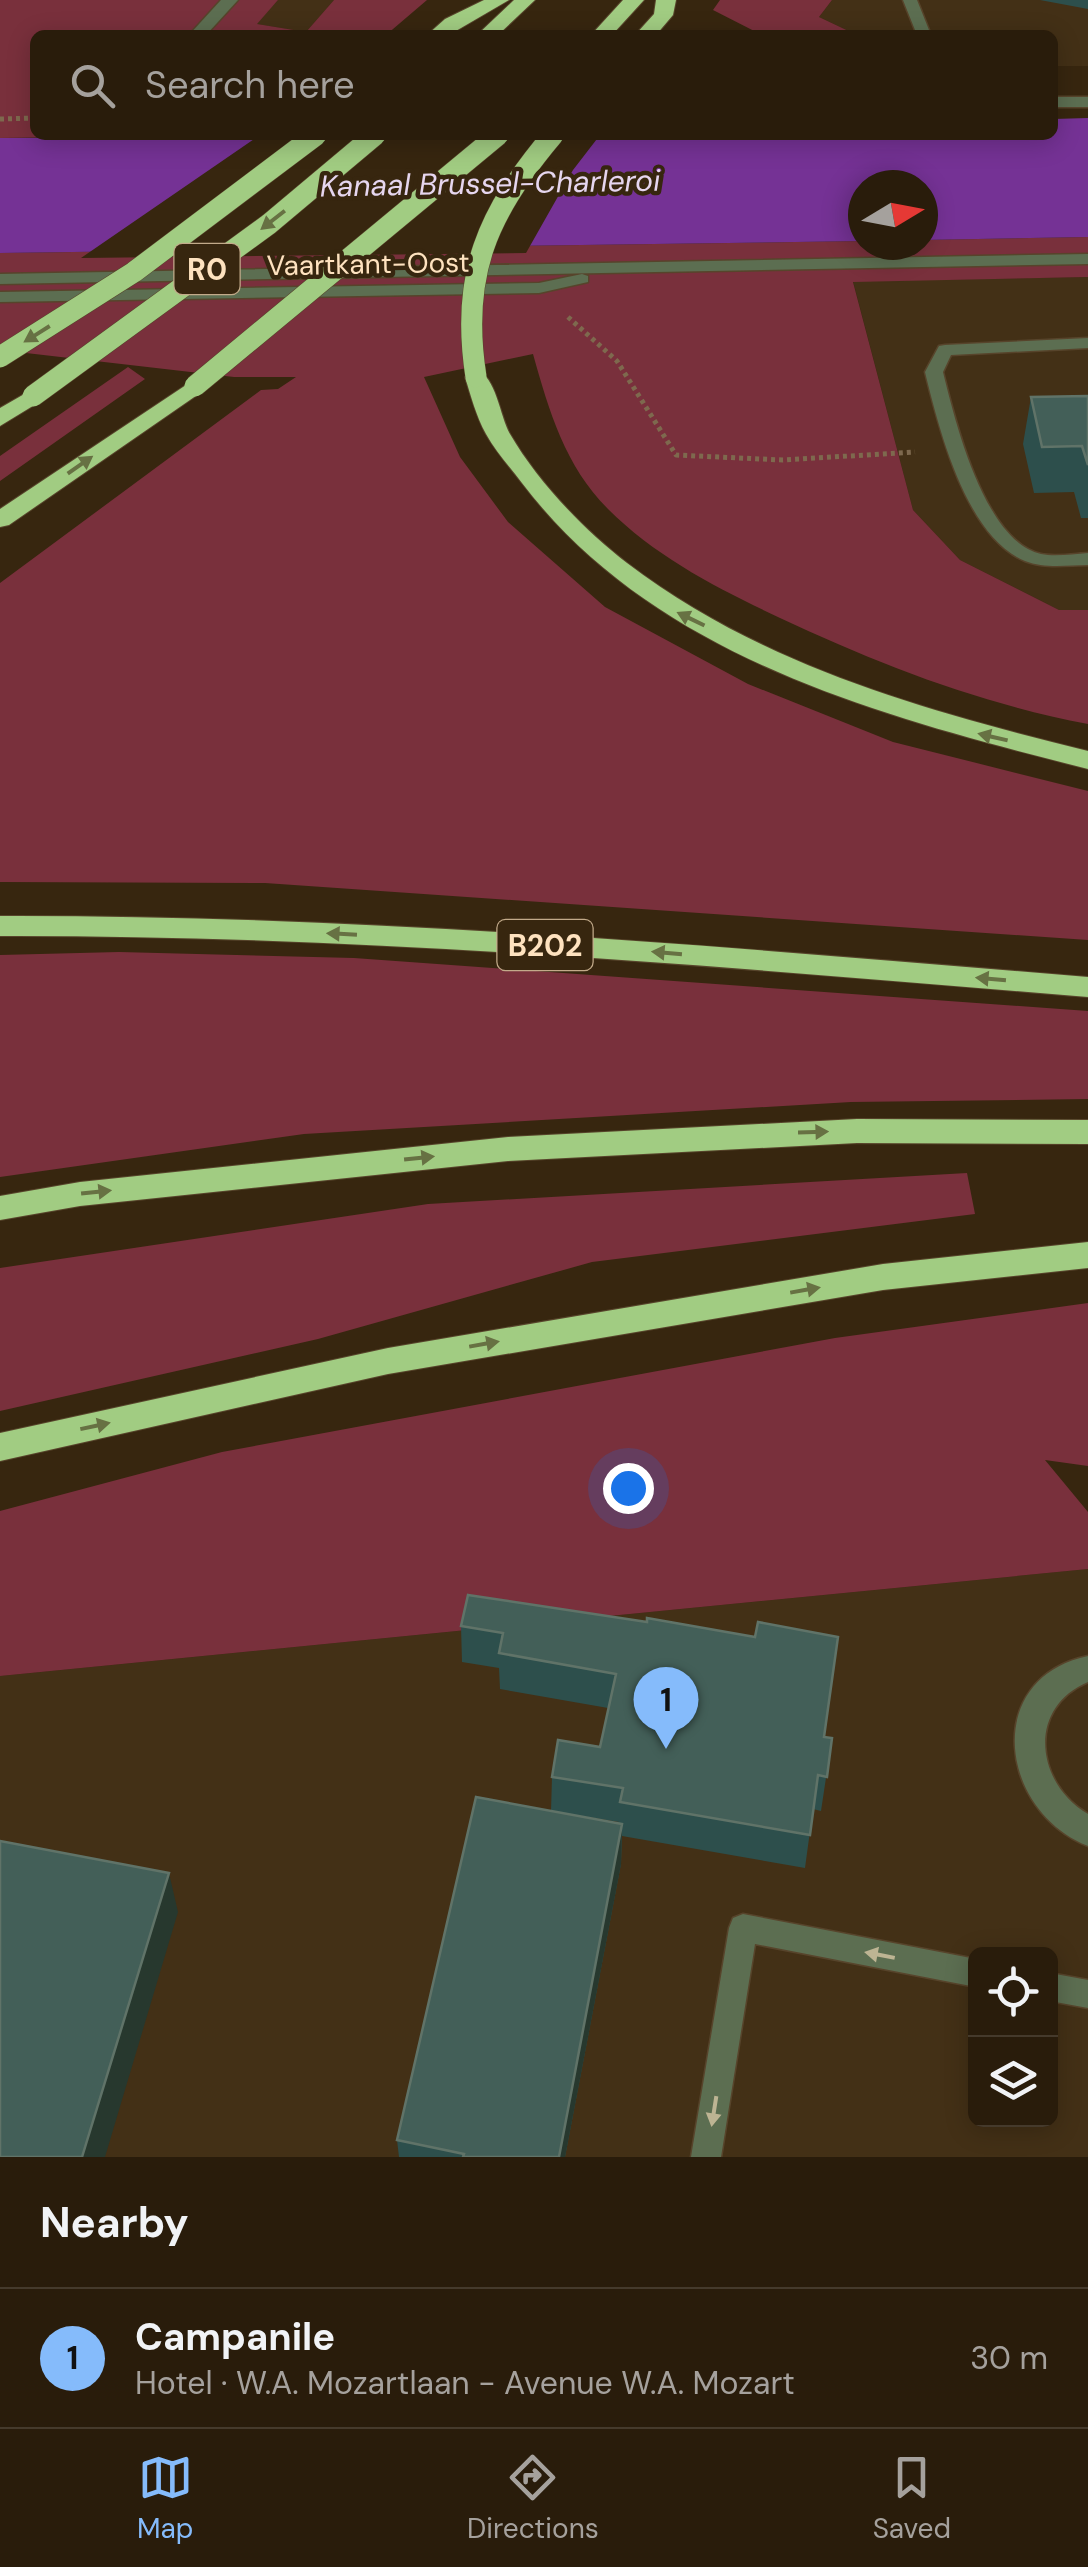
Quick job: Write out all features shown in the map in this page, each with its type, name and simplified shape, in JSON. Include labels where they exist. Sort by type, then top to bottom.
[{"type":"highway","points":[[444,29],[525,0]]},
{"type":"highway","points":[[605,30],[634,0]]},
{"type":"highway","points":[[649,30],[665,7]]},
{"type":"highway","points":[[0,357],[134,272],[309,140]]},
{"type":"highway","name":"R0","points":[[0,418],[269,224],[368,140]]},
{"type":"highway","name":"R0","points":[[0,520],[195,386],[492,140]]},
{"type":"highway","points":[[549,140],[501,208],[479,259],[470,294],[470,337],[476,378],[499,438],[550,507],[611,562],[676,612],[866,700],[971,732],[1088,760]]},
{"type":"highway","name":"B202","points":[[0,926],[140,924],[487,942],[1088,987]]},
{"type":"highway","points":[[0,1208],[80,1194],[508,1148],[839,1132],[1088,1132]]},
{"type":"highway","points":[[0,1446],[388,1361],[883,1277],[1088,1254]]},
{"type":"street","points":[[201,30],[230,0]]},
{"type":"street","points":[[1088,1669],[1080,1670],[1042,1695],[1026,1736],[1035,1782],[1070,1823],[1088,1831]]},
{"type":"lane","points":[[910,0],[922,30]]},
{"type":"lane","points":[[1058,102],[1088,102]]},
{"type":"lane","name":"Vaartkant-Oost","points":[[0,279],[1088,259]]},
{"type":"lane","name":"Vaartkant-Oost","points":[[0,298],[538,288],[614,269]]},
{"type":"lane","points":[[1088,343],[945,350],[934,372],[958,449],[986,515],[1004,542],[1034,558],[1088,559]]},
{"type":"lane","points":[[706,2157],[742,1928],[968,1971]]},
{"type":"lane","points":[[1058,1988],[1088,1994]]},
{"type":"path","points":[[0,119],[30,118]]},
{"type":"path","points":[[538,288],[616,361],[676,455],[782,460],[958,449]]},
{"type":"shaded area","points":[[0,0],[278,0],[257,24],[294,30],[30,30],[30,138],[0,138]]},
{"type":"shaded area","points":[[278,0],[334,0],[308,30],[256,24]]},
{"type":"shaded area","points":[[334,0],[427,0],[392,30],[308,30]]},
{"type":"shaded area","points":[[720,0],[832,0],[819,17],[846,30],[752,30],[713,10]]},
{"type":"shaded area","points":[[832,0],[1088,0],[1088,66],[1058,66],[1058,30],[846,30],[819,17]]},
{"type":"shaded area","points":[[1088,237],[1088,277],[853,282],[913,510],[960,560],[1059,610],[1088,610],[1088,724],[969,694],[892,666],[757,607],[647,543],[608,509],[580,475],[552,417],[533,354],[424,377],[460,457],[508,522],[605,607],[748,684],[893,742],[1088,791],[1088,940],[265,883],[0,882],[0,583],[261,390],[278,389],[296,377],[234,377],[0,350],[0,253],[848,241],[848,260],[938,260],[938,240]]},
{"type":"shaded area","points":[[1088,277],[1088,610],[1059,610],[960,560],[913,510],[853,281]]},
{"type":"shaded area","points":[[128,367],[145,379],[0,481],[0,456]]},
{"type":"shaded area","points":[[119,952],[354,958],[1088,1011],[1088,1099],[851,1102],[304,1134],[0,1177],[0,955]]},
{"type":"shaded area","points":[[967,1173],[975,1214],[592,1262],[318,1339],[0,1411],[0,1268],[428,1204]]},
{"type":"shaded area","points":[[1088,1303],[1088,1466],[1045,1460],[1088,1512],[1088,1569],[0,1676],[0,1511],[222,1452],[835,1338]]},
{"type":"shaded area","points":[[1088,1569],[1088,2157],[0,2157],[0,1676]]},
{"type":"water","name":"Kanaal Brussel-Charleroi","points":[[1088,118],[1088,237],[938,240],[938,170],[848,170],[848,241],[0,253],[0,138],[1058,140],[1058,119]]},
{"type":"pier","points":[[253,140],[596,140],[573,170],[526,253],[81,258]]},
{"type":"building","points":[[1088,396],[1088,465],[1082,446],[1042,447],[1031,397]]},
{"type":"building","points":[[468,1595],[647,1622],[647,1618],[755,1637],[758,1622],[838,1637],[824,1737],[832,1738],[827,1777],[818,1775],[810,1835],[620,1802],[623,1788],[552,1777],[558,1740],[600,1747],[616,1674],[499,1653],[503,1633],[461,1626]]},
{"type":"building","points":[[476,1797],[622,1824],[559,2157],[463,2157],[464,2154],[397,2140]]},
{"type":"building","points":[[0,1841],[169,1873],[82,2157],[0,2157]]},
{"type":"place","name":"Campanile","points":[[666,1749]]}]
